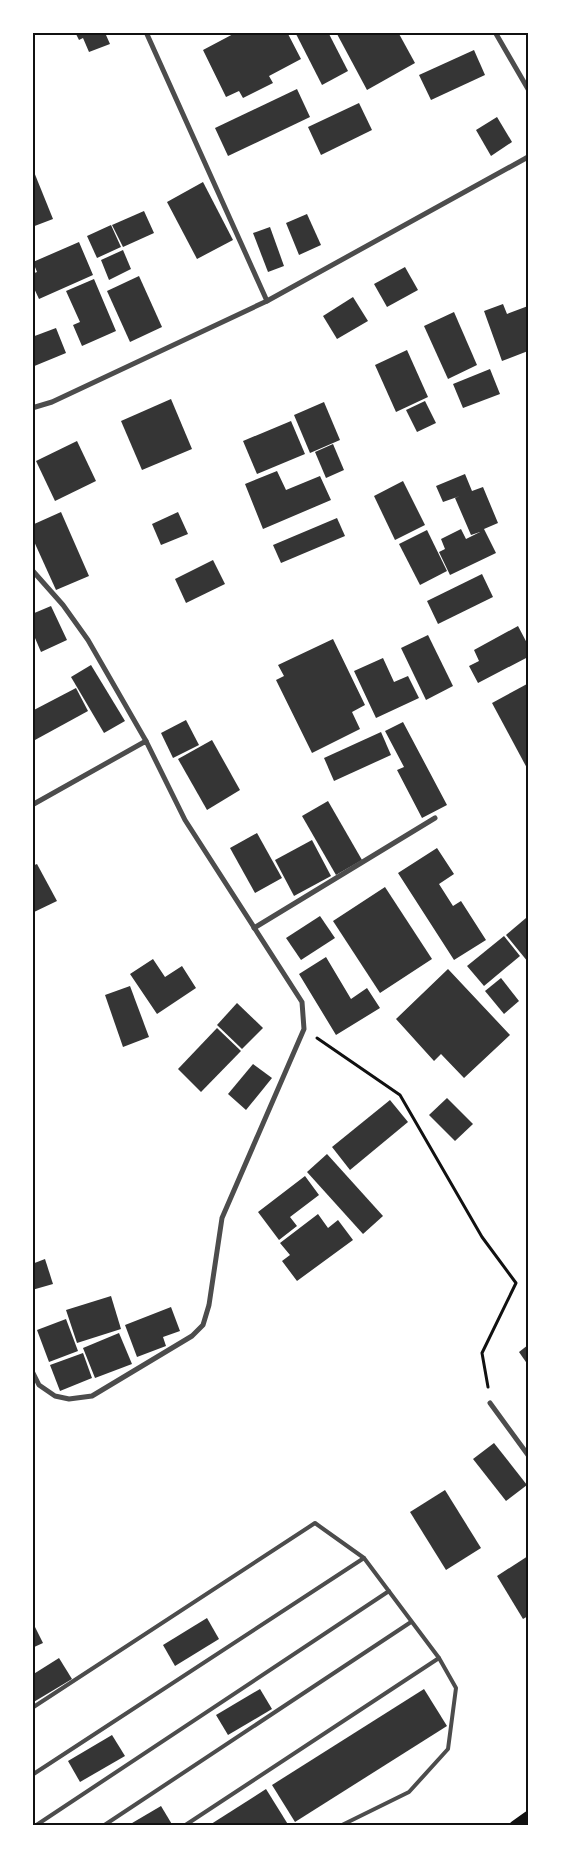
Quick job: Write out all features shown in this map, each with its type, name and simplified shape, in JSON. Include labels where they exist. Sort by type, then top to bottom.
[{"type":"main road","points":[[514,1826],[528,1816]]},
{"type":"street","points":[[146,32],[267,301]]},
{"type":"street","points":[[495,32],[528,89]]},
{"type":"street","points":[[32,408],[52,402],[267,301],[528,157]]},
{"type":"street","points":[[32,570],[63,605],[88,640],[146,741],[185,820],[302,1002],[304,1029],[222,1218],[209,1305],[202,1325],[192,1336],[92,1396],[69,1399],[55,1396],[39,1385],[32,1371]]},
{"type":"street","points":[[32,805],[80,776],[146,741]]},
{"type":"street","points":[[254,928],[435,818]]},
{"type":"street","points":[[490,1403],[528,1455]]},
{"type":"lane","points":[[32,1708],[315,1523],[364,1558],[439,1658],[456,1688],[448,1749],[409,1792],[340,1826]]},
{"type":"lane","points":[[32,1775],[364,1558]]},
{"type":"lane","points":[[35,1826],[389,1591]]},
{"type":"lane","points":[[103,1826],[411,1622]]},
{"type":"lane","points":[[184,1826],[439,1658]]},
{"type":"path","points":[[304,1029],[400,1095],[482,1237],[516,1283],[482,1353],[490,1403]]},
{"type":"building","points":[[75,32],[110,32],[106,35],[110,44],[89,52],[83,38],[79,40]]},
{"type":"building","points":[[237,32],[287,32],[301,59],[269,76],[273,83],[243,98],[239,91],[226,97],[203,50]]},
{"type":"building","points":[[295,32],[328,32],[348,71],[322,85]]},
{"type":"building","points":[[340,32],[398,32],[415,63],[367,90],[337,34]]},
{"type":"building","points":[[474,50],[485,75],[431,100],[419,75]]},
{"type":"building","points":[[297,89],[310,117],[228,156],[215,128]]},
{"type":"building","points":[[359,103],[372,130],[321,155],[308,127]]},
{"type":"building","points":[[497,117],[512,142],[491,156],[476,130]]},
{"type":"building","points":[[32,167],[53,219],[32,227]]},
{"type":"building","points":[[203,182],[233,240],[197,259],[167,202]]},
{"type":"building","points":[[144,211],[154,233],[123,247],[112,225]]},
{"type":"building","points":[[307,214],[321,245],[299,255],[286,223]]},
{"type":"building","points":[[111,225],[121,247],[97,258],[87,236]]},
{"type":"building","points":[[270,227],[284,266],[268,272],[253,233]]},
{"type":"building","points":[[79,242],[93,275],[39,299],[32,284],[32,274],[37,272],[33,262]]},
{"type":"building","points":[[123,250],[131,269],[109,280],[101,260]]},
{"type":"building","points":[[405,267],[418,290],[387,307],[374,284]]},
{"type":"building","points":[[139,276],[162,327],[130,342],[107,291]]},
{"type":"building","points":[[94,279],[116,331],[82,346],[73,325],[80,322],[66,291]]},
{"type":"building","points":[[353,297],[368,321],[337,339],[323,316]]},
{"type":"building","points":[[503,304],[507,314],[528,306],[528,351],[502,361],[484,311]]},
{"type":"building","points":[[454,312],[477,365],[448,379],[424,326]]},
{"type":"building","points":[[56,328],[66,353],[32,367],[32,337]]},
{"type":"building","points":[[407,350],[428,397],[396,412],[375,365]]},
{"type":"building","points":[[490,369],[500,394],[463,408],[453,384]]},
{"type":"building","points":[[171,399],[192,449],[142,470],[121,421]]},
{"type":"building","points":[[425,401],[436,423],[417,432],[406,410]]},
{"type":"building","points":[[324,402],[340,440],[310,453],[294,415]]},
{"type":"building","points":[[291,421],[305,454],[257,474],[243,441]]},
{"type":"building","points":[[77,441],[96,481],[55,501],[36,461]]},
{"type":"building","points":[[333,444],[344,470],[326,478],[315,452]]},
{"type":"building","points":[[277,471],[286,490],[320,476],[331,500],[263,529],[245,484]]},
{"type":"building","points":[[465,474],[472,491],[483,487],[498,523],[484,529],[496,553],[450,575],[439,552],[445,549],[441,539],[461,529],[466,539],[480,532],[471,535],[455,498],[460,496],[443,502],[436,486]]},
{"type":"building","points":[[403,481],[425,525],[395,540],[374,496]]},
{"type":"building","points":[[61,512],[89,576],[56,590],[32,537],[32,525]]},
{"type":"building","points":[[178,512],[188,534],[161,545],[152,524]]},
{"type":"building","points":[[337,518],[345,536],[281,563],[273,545]]},
{"type":"building","points":[[427,530],[447,571],[420,585],[399,544]]},
{"type":"building","points":[[213,560],[225,584],[186,603],[175,579]]},
{"type":"building","points":[[482,574],[493,597],[438,624],[427,601]]},
{"type":"building","points":[[51,606],[67,640],[41,652],[35,638],[32,639],[32,614]]},
{"type":"building","points":[[518,626],[528,645],[528,657],[478,683],[469,666],[479,661],[474,650]]},
{"type":"building","points":[[428,635],[453,686],[426,700],[401,648]]},
{"type":"building","points":[[333,639],[365,705],[352,712],[360,729],[312,753],[276,680],[284,676],[278,665]]},
{"type":"building","points":[[383,658],[394,682],[408,676],[419,698],[376,718],[354,671]]},
{"type":"building","points":[[91,665],[125,721],[104,733],[71,677]]},
{"type":"building","points":[[527,684],[528,687],[528,770],[492,703]]},
{"type":"building","points":[[76,688],[88,711],[35,740],[32,736],[32,711]]},
{"type":"building","points":[[186,720],[199,745],[173,758],[161,733]]},
{"type":"building","points":[[403,722],[447,805],[422,818],[397,770],[404,767],[385,731]]},
{"type":"building","points":[[381,732],[391,755],[334,781],[324,758]]},
{"type":"building","points":[[212,740],[240,790],[207,810],[178,759]]},
{"type":"building","points":[[328,801],[362,860],[336,875],[302,816]]},
{"type":"building","points":[[257,833],[282,878],[255,893],[230,848]]},
{"type":"building","points":[[312,840],[331,876],[294,896],[275,860]]},
{"type":"building","points":[[437,848],[454,874],[439,884],[453,906],[461,901],[486,940],[454,960],[398,873]]},
{"type":"building","points":[[37,864],[57,901],[32,913],[32,866]]},
{"type":"building","points":[[385,887],[432,959],[380,993],[333,921]]},
{"type":"building","points":[[320,916],[335,938],[301,960],[286,938]]},
{"type":"building","points":[[526,918],[528,921],[528,962],[506,935]]},
{"type":"building","points":[[504,936],[520,956],[484,986],[467,966]]},
{"type":"building","points":[[326,957],[351,999],[367,988],[380,1008],[336,1035],[299,974]]},
{"type":"building","points":[[153,959],[165,977],[182,966],[196,988],[157,1014],[130,974]]},
{"type":"building","points":[[448,969],[510,1035],[464,1078],[441,1054],[434,1061],[396,1019]]},
{"type":"building","points":[[501,978],[519,1001],[504,1014],[485,991]]},
{"type":"building","points":[[130,986],[149,1037],[123,1047],[105,995]]},
{"type":"building","points":[[237,1003],[263,1028],[242,1049],[217,1025]]},
{"type":"building","points":[[217,1028],[241,1051],[201,1092],[178,1069]]},
{"type":"building","points":[[253,1064],[272,1078],[246,1110],[228,1094]]},
{"type":"building","points":[[447,1098],[473,1124],[455,1141],[429,1115]]},
{"type":"building","points":[[390,1100],[408,1122],[350,1170],[332,1147]]},
{"type":"building","points":[[327,1154],[383,1216],[363,1234],[307,1172]]},
{"type":"building","points":[[305,1176],[319,1195],[290,1217],[297,1226],[279,1240],[258,1212]]},
{"type":"building","points":[[318,1214],[328,1228],[338,1220],[353,1240],[297,1281],[282,1261],[290,1255],[280,1243]]},
{"type":"building","points":[[45,1259],[53,1284],[32,1290],[32,1264]]},
{"type":"building","points":[[111,1296],[121,1329],[77,1343],[66,1310]]},
{"type":"building","points":[[171,1307],[180,1331],[163,1337],[166,1346],[137,1357],[125,1325]]},
{"type":"building","points":[[66,1319],[78,1351],[49,1362],[37,1330]]},
{"type":"building","points":[[119,1333],[132,1364],[95,1378],[83,1348]]},
{"type":"building","points":[[528,1345],[528,1365],[519,1352]]},
{"type":"building","points":[[83,1353],[92,1378],[60,1391],[50,1365]]},
{"type":"building","points":[[494,1443],[527,1485],[506,1501],[473,1459]]},
{"type":"building","points":[[445,1490],[481,1548],[446,1570],[410,1512]]},
{"type":"building","points":[[528,1556],[528,1616],[523,1619],[497,1576]]},
{"type":"building","points":[[207,1618],[219,1639],[175,1666],[163,1645]]},
{"type":"building","points":[[32,1621],[43,1643],[32,1648]]},
{"type":"building","points":[[59,1658],[72,1679],[32,1703],[32,1675]]},
{"type":"building","points":[[260,1689],[272,1709],[228,1735],[216,1715]]},
{"type":"building","points":[[424,1689],[447,1726],[295,1822],[272,1785]]},
{"type":"building","points":[[112,1735],[125,1756],[80,1782],[68,1761]]},
{"type":"building","points":[[266,1789],[289,1826],[208,1826]]},
{"type":"building","points":[[161,1806],[173,1826],[127,1826]]}]
